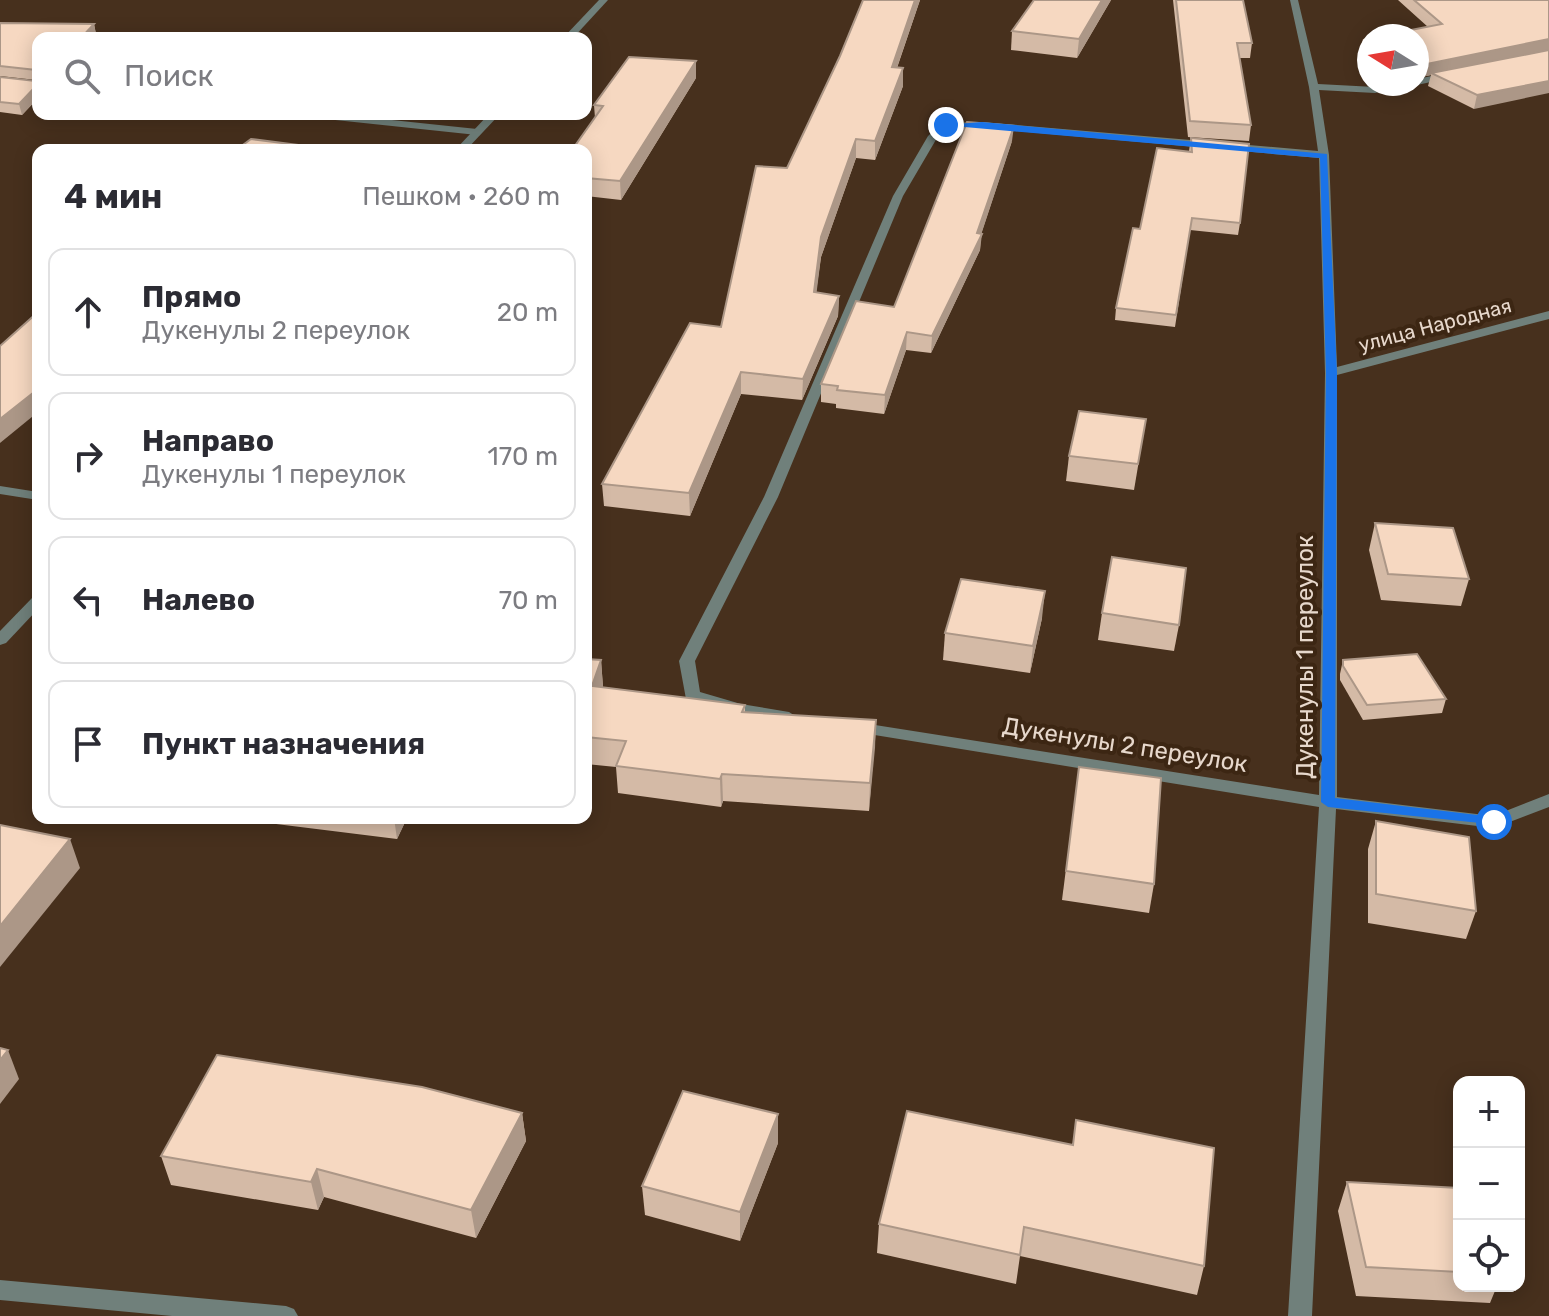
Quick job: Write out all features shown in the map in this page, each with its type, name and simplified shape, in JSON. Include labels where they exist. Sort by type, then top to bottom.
[{"type":"street","points":[[574,32],[604,0]]},
{"type":"street","name":"Дукенулы 1 переулок","points":[[1294,0],[1314,87],[1324,155],[1331,373],[1328,802],[1300,1316]]},
{"type":"street","points":[[1429,80],[1461,73]]},
{"type":"street","points":[[1314,87],[1357,89]]},
{"type":"street","points":[[364,120],[477,132]]},
{"type":"street","points":[[466,144],[489,120]]},
{"type":"street","points":[[802,719],[740,709],[692,695],[687,661],[771,497],[898,196],[933,136],[946,125],[982,125],[1324,155]]},
{"type":"street","name":"улица Народная","points":[[1331,373],[1549,315]]},
{"type":"street","points":[[0,490],[32,495]]},
{"type":"street","points":[[0,640],[32,606]]},
{"type":"street","name":"Дукенулы 2 переулок","points":[[833,724],[1328,802],[1494,822],[1549,800]]},
{"type":"street","points":[[0,1290],[286,1316]]},
{"type":"building","points":[[863,0],[915,0],[892,67],[903,68],[875,141],[856,139],[821,237],[814,292],[839,296],[803,379],[741,372],[689,493],[602,484],[690,323],[721,327],[756,166],[787,168]]},
{"type":"building","points":[[1034,0],[1102,0],[1079,39],[1012,31]]},
{"type":"building","points":[[1176,0],[1243,0],[1252,43],[1237,43],[1251,125],[1190,121]]},
{"type":"building","points":[[1414,0],[1549,0],[1549,39],[1429,64],[1429,27],[1442,24]]},
{"type":"building","points":[[0,23],[94,24],[87,32],[32,32],[32,70],[0,66]]},
{"type":"building","points":[[1549,50],[1549,81],[1477,95],[1431,73]]},
{"type":"building","points":[[629,57],[696,61],[620,181],[592,179],[592,144],[576,144],[603,106],[594,105]]},
{"type":"building","points":[[0,77],[32,81],[32,90],[19,104],[0,102]]},
{"type":"building","points":[[967,122],[1014,126],[977,233],[982,234],[932,336],[907,332],[885,395],[837,390],[838,386],[821,384],[856,301],[894,307]]},
{"type":"building","points":[[1191,138],[1249,144],[1240,223],[1192,218],[1176,315],[1116,308],[1133,228],[1140,229],[1157,148],[1192,152]]},
{"type":"building","points":[[251,139],[290,144],[244,144]]},
{"type":"building","points":[[32,317],[32,394],[0,419],[0,346]]},
{"type":"building","points":[[1079,411],[1146,419],[1138,464],[1069,456]]},
{"type":"building","points":[[1375,523],[1453,528],[1469,579],[1388,574]]},
{"type":"building","points":[[1112,557],[1186,568],[1179,625],[1102,613]]},
{"type":"building","points":[[961,579],[1045,591],[1033,646],[945,633]]},
{"type":"building","points":[[1417,654],[1446,699],[1367,705],[1343,666],[1343,660]]},
{"type":"building","points":[[592,659],[601,660],[592,686]]},
{"type":"building","points":[[592,686],[745,705],[742,712],[876,720],[870,783],[722,774],[720,779],[616,766],[626,741],[592,738]]},
{"type":"building","points":[[1079,767],[1161,778],[1154,884],[1066,871]]},
{"type":"building","points":[[1376,821],[1469,837],[1476,911],[1376,894]]},
{"type":"building","points":[[0,825],[70,839],[0,926]]},
{"type":"building","points":[[0,1048],[8,1050],[0,1060]]},
{"type":"building","points":[[217,1055],[422,1087],[522,1113],[471,1210],[317,1169],[311,1182],[161,1156]]},
{"type":"building","points":[[683,1091],[778,1114],[740,1212],[642,1186]]},
{"type":"building","points":[[907,1111],[1073,1145],[1076,1120],[1214,1148],[1204,1266],[1024,1227],[1020,1255],[879,1224]]},
{"type":"building","points":[[1347,1182],[1453,1188],[1453,1272],[1366,1267]]},
{"type":"route","points":[[946,125],[982,125],[1324,155],[1331,373],[1328,802],[1494,822]]}]
